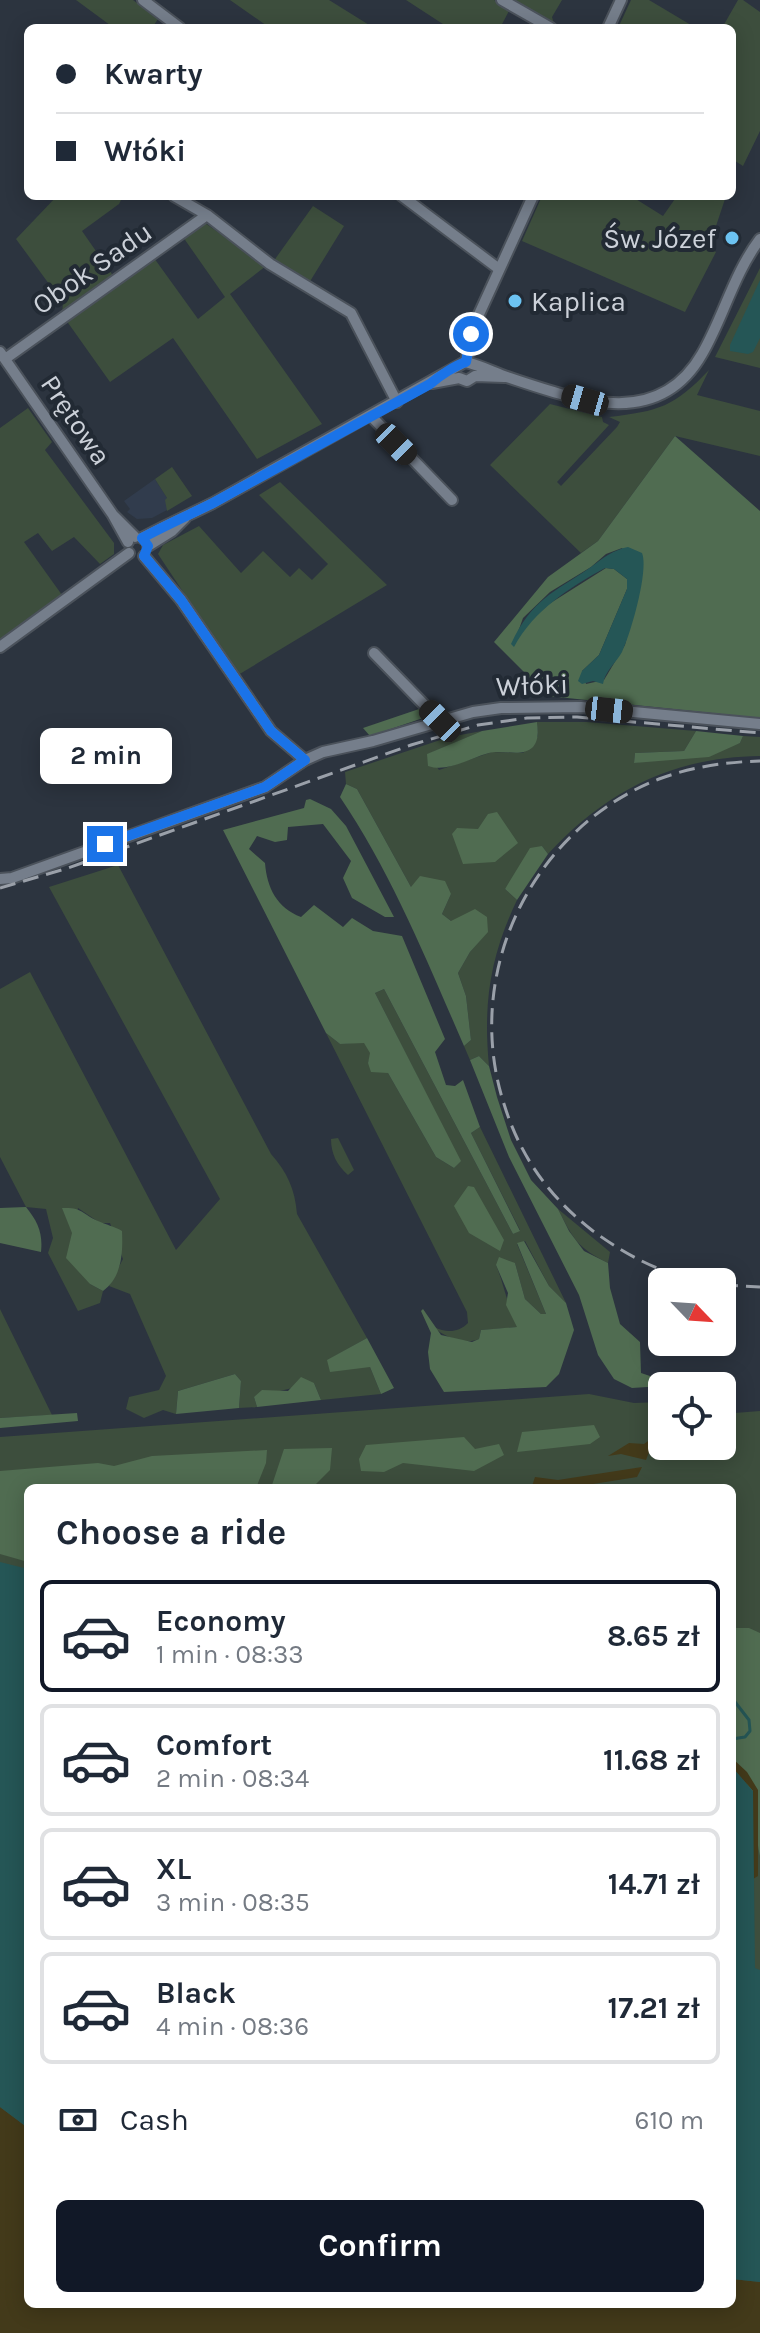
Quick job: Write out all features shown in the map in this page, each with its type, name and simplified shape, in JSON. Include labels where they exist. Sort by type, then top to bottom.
[{"type":"street","points":[[143,0],[175,24]]},
{"type":"street","points":[[502,0],[544,24]]},
{"type":"street","points":[[610,24],[621,0]]},
{"type":"street","name":"Obok Sadu","points":[[181,200],[207,215],[270,264],[351,313],[397,402]]},
{"type":"street","points":[[407,200],[499,269]]},
{"type":"street","points":[[466,370],[475,323],[531,200]]},
{"type":"street","name":"Obok Sadu","points":[[2,355],[207,215]]},
{"type":"street","points":[[0,647],[170,522],[187,517],[443,374],[466,370],[506,377],[606,404],[639,401],[663,392],[679,382],[698,362],[738,272],[760,239]]},
{"type":"street","name":"Prętowa","points":[[2,355],[113,515],[181,600],[271,731],[305,760]]},
{"type":"street","points":[[371,416],[452,500]]},
{"type":"street","points":[[374,653],[440,721]]},
{"type":"street","name":"Włóki","points":[[0,879],[12,878],[265,787],[305,760],[323,752],[501,708],[581,707],[760,724]]},
{"type":"shaded area","points":[[76,0],[133,0],[158,19],[155,24],[109,24]]},
{"type":"shaded area","points":[[230,0],[329,0],[368,24],[264,24]]},
{"type":"shaded area","points":[[406,0],[494,0],[510,9],[502,24],[443,24]]},
{"type":"shaded area","points":[[511,0],[562,0],[552,17],[554,24]]},
{"type":"shaded area","points":[[631,0],[649,0],[689,24],[620,24]]},
{"type":"shaded area","points":[[738,0],[760,12],[760,131],[743,166],[736,162],[736,24],[724,24]]},
{"type":"shaded area","points":[[53,200],[121,200],[82,231],[114,277],[62,314],[63,303],[16,239]]},
{"type":"shaded area","points":[[540,200],[637,200],[663,216],[674,200],[725,200],[709,247],[716,252],[685,312],[522,241]]},
{"type":"shaded area","points":[[313,206],[344,226],[309,283],[273,262]]},
{"type":"shaded area","points":[[205,223],[266,266],[230,294],[322,424],[257,459],[173,338],[110,382],[66,320],[154,258],[198,319],[225,297],[183,237]]},
{"type":"shaded area","points":[[760,268],[760,368],[715,357]]},
{"type":"shaded area","points":[[760,280],[760,338],[753,352],[730,351],[730,345]]},
{"type":"shaded area","points":[[709,370],[697,395],[760,411],[760,456],[675,436],[598,541],[581,553],[490,465],[550,404],[602,417],[603,422],[609,425],[557,482],[561,486],[617,427],[620,422],[609,417],[665,405],[686,392]]},
{"type":"shaded area","points":[[28,408],[52,442],[45,450],[114,543],[114,554],[100,564],[74,537],[52,551],[38,533],[24,542],[62,595],[0,640],[0,428]]},
{"type":"shaded area","points":[[675,436],[760,511],[760,718],[548,696],[494,642],[548,577],[598,541]],"holes":[[[622,548],[641,575],[625,645],[604,680],[586,684],[582,671],[599,655],[627,589],[627,579],[614,569],[606,568],[549,604],[525,626],[513,646],[523,618],[550,592],[606,554]]]},
{"type":"shaded area","points":[[172,467],[192,496],[167,511],[167,498],[155,479]]},
{"type":"shaded area","points":[[155,479],[167,498],[167,510],[152,518],[137,519],[127,512],[130,509],[124,501]]},
{"type":"shaded area","points":[[280,482],[387,585],[238,675],[158,554],[163,545],[199,526],[241,573],[263,551],[290,577],[299,568],[312,580],[328,564],[259,495]]},
{"type":"shaded area","points":[[628,547],[642,553],[641,587],[626,643],[603,684],[593,681],[582,684],[578,681],[582,671],[599,655],[627,589],[627,579],[614,569],[605,568],[566,592],[542,611],[514,647],[511,644],[527,617],[545,598],[608,555]]},
{"type":"shaded area","points":[[422,708],[429,716],[370,736],[363,728]]},
{"type":"shaded area","points":[[537,722],[587,722],[696,731],[684,751],[635,753],[634,763],[740,743],[743,736],[760,737],[760,756],[698,763],[643,782],[593,812],[548,854],[542,846],[505,889],[517,900],[500,941],[491,981],[487,1022],[489,1066],[479,1056],[470,1060],[464,1046],[471,1040],[466,996],[458,973],[487,932],[451,921],[442,914],[451,894],[411,887],[357,789],[346,784],[345,772],[449,737],[482,731],[428,754],[439,770],[492,752],[523,753],[538,736]]},
{"type":"shaded area","points":[[537,722],[536,741],[529,750],[489,753],[443,768],[428,766],[427,754],[482,731]]},
{"type":"shaded area","points":[[696,731],[743,736],[740,743],[709,757],[634,763],[635,753],[684,751]]},
{"type":"shaded area","points":[[346,784],[357,789],[411,887],[420,876],[445,881],[451,894],[442,914],[451,921],[475,909],[487,917],[488,932],[470,952],[458,973],[466,996],[471,1040],[464,1046],[392,887],[340,797]]},
{"type":"shaded area","points":[[306,800],[331,809],[346,826],[394,917],[385,917],[352,898],[343,878],[351,861],[323,824],[288,827],[287,840],[275,842],[257,836],[249,849],[265,863],[275,896],[293,913],[301,917],[314,905],[343,927],[352,918],[373,931],[402,936],[445,1039],[435,1052],[446,1085],[455,1086],[463,1080],[480,1127],[471,1133],[520,1231],[513,1234],[384,989],[375,993],[461,1161],[454,1168],[436,1157],[388,1073],[371,1072],[368,1063],[370,1053],[364,1043],[340,1044],[326,1033],[223,830],[304,808]]},
{"type":"shaded area","points":[[497,812],[518,843],[495,862],[463,864],[452,834],[457,828],[478,829],[488,814]]},
{"type":"shaded area","points":[[542,846],[548,854],[517,900],[505,889],[530,848]]},
{"type":"shaded area","points":[[118,865],[271,1154],[286,1174],[297,1214],[367,1338],[328,1360],[370,1367],[381,1394],[321,1400],[314,1383],[254,1397],[257,1407],[239,1408],[241,1381],[235,1374],[178,1391],[176,1414],[163,1410],[144,1418],[126,1409],[129,1397],[159,1390],[166,1376],[130,1294],[109,1286],[123,1259],[110,1223],[100,1223],[78,1208],[72,1233],[90,1284],[103,1291],[100,1303],[78,1311],[48,1253],[53,1238],[46,1209],[26,1207],[0,1157],[0,989],[30,972],[176,1250],[220,1199],[49,887]]},
{"type":"shaded area","points":[[384,989],[513,1234],[520,1230],[471,1133],[480,1127],[566,1303],[549,1286],[525,1241],[517,1244],[546,1314],[541,1314],[525,1299],[515,1263],[496,1265],[518,1327],[481,1330],[479,1339],[468,1341],[449,1337],[434,1327],[447,1331],[460,1329],[468,1323],[467,1312],[326,1033],[340,1044],[364,1042],[371,1053],[368,1063],[388,1073],[436,1157],[454,1168],[460,1161],[375,993]]},
{"type":"shaded area","points":[[479,1056],[489,1066],[511,1140],[531,1180],[558,1209],[584,1251],[608,1263],[610,1288],[620,1324],[640,1342],[641,1373],[648,1375],[648,1387],[632,1388],[614,1379],[598,1355],[579,1295],[509,1157],[470,1060]]},
{"type":"shaded area","points":[[338,1138],[354,1170],[348,1175],[332,1150],[331,1139]]},
{"type":"shaded area","points":[[468,1186],[474,1187],[504,1240],[500,1251],[469,1233],[454,1206]]},
{"type":"shaded area","points":[[26,1207],[39,1228],[41,1252],[0,1243],[0,1208]]},
{"type":"shaded area","points":[[62,1208],[78,1210],[122,1231],[118,1272],[103,1291],[90,1284],[66,1258],[72,1233]]},
{"type":"shaded area","points":[[558,1209],[610,1252],[608,1263],[577,1242]]},
{"type":"shaded area","points":[[524,1241],[549,1286],[566,1303],[574,1330],[559,1374],[546,1387],[444,1392],[430,1369],[428,1352],[431,1333],[421,1311],[423,1309],[441,1335],[472,1342],[479,1339],[481,1330],[517,1327],[506,1305],[508,1293],[496,1265],[499,1257],[515,1263],[525,1299],[541,1314],[546,1314],[517,1243]]},
{"type":"shaded area","points":[[0,1309],[52,1415],[0,1418]]},
{"type":"shaded area","points":[[367,1338],[394,1388],[381,1394],[370,1367],[330,1372],[327,1360]]},
{"type":"shaded area","points":[[235,1374],[241,1381],[239,1408],[176,1414],[178,1391]]},
{"type":"shaded area","points":[[301,1377],[314,1383],[321,1400],[257,1407],[254,1397],[262,1390],[288,1391]]},
{"type":"shaded area","points":[[589,1394],[634,1403],[648,1402],[648,1460],[736,1460],[736,1413],[760,1411],[760,2333],[0,2333],[0,1437]]},
{"type":"shaded area","points":[[77,1413],[78,1421],[0,1428],[0,1418]]},
{"type":"shaded area","points":[[594,1425],[600,1437],[590,1444],[517,1452],[522,1432]]},
{"type":"shaded area","points":[[464,1437],[475,1449],[499,1444],[504,1455],[474,1471],[403,1463],[384,1472],[361,1471],[359,1459],[366,1445]]},
{"type":"shaded area","points":[[332,1448],[330,1470],[316,1484],[272,1484],[284,1449]]},
{"type":"shaded area","points":[[267,1450],[266,1463],[258,1484],[24,1484],[24,1561],[0,1554],[0,1471],[98,1463],[114,1466],[152,1456]]},
{"type":"shaded area","points":[[0,1562],[24,1568],[24,2125],[0,2107]]},
{"type":"shaded area","points":[[736,1628],[749,1628],[760,1633],[760,1856],[751,1794],[736,1764]]},
{"type":"shaded area","points":[[736,1772],[753,1791],[755,1968],[760,1970],[760,2282],[736,2279]]},
{"type":"sand","points":[[648,1441],[646,1460],[621,1454],[608,1456],[629,1443],[644,1444]]},
{"type":"sand","points":[[642,1467],[637,1477],[593,1484],[533,1484],[535,1477],[558,1480]]},
{"type":"sand","points":[[736,1762],[758,1790],[758,1876],[753,1879],[753,1791],[736,1772]]},
{"type":"sand","points":[[0,2107],[24,2125],[24,2308],[736,2308],[736,2279],[760,2282],[760,2333],[0,2333]]},
{"type":"waterway","points":[[736,1703],[749,1720],[750,1731],[745,1737],[736,1738]]},
{"type":"railway","points":[[0,888],[68,868],[411,745],[478,725],[527,718],[577,717],[760,733]]},
{"type":"railway","points":[[657,1268],[631,1256],[577,1218],[550,1190],[518,1141],[504,1104],[493,1055],[492,1005],[501,957],[518,912],[543,870],[575,833],[614,802],[659,779],[683,771],[760,761]]},
{"type":"railway","points":[[736,1286],[760,1287]]},
{"type":"place","name":"Św. Józef","points":[[732,238]]},
{"type":"place","name":"Kaplica","points":[[515,301]]},
{"type":"route","points":[[105,844],[265,787],[305,760],[271,731],[181,600],[144,556],[148,546],[142,538],[213,503],[457,368],[466,362],[471,334]]}]
